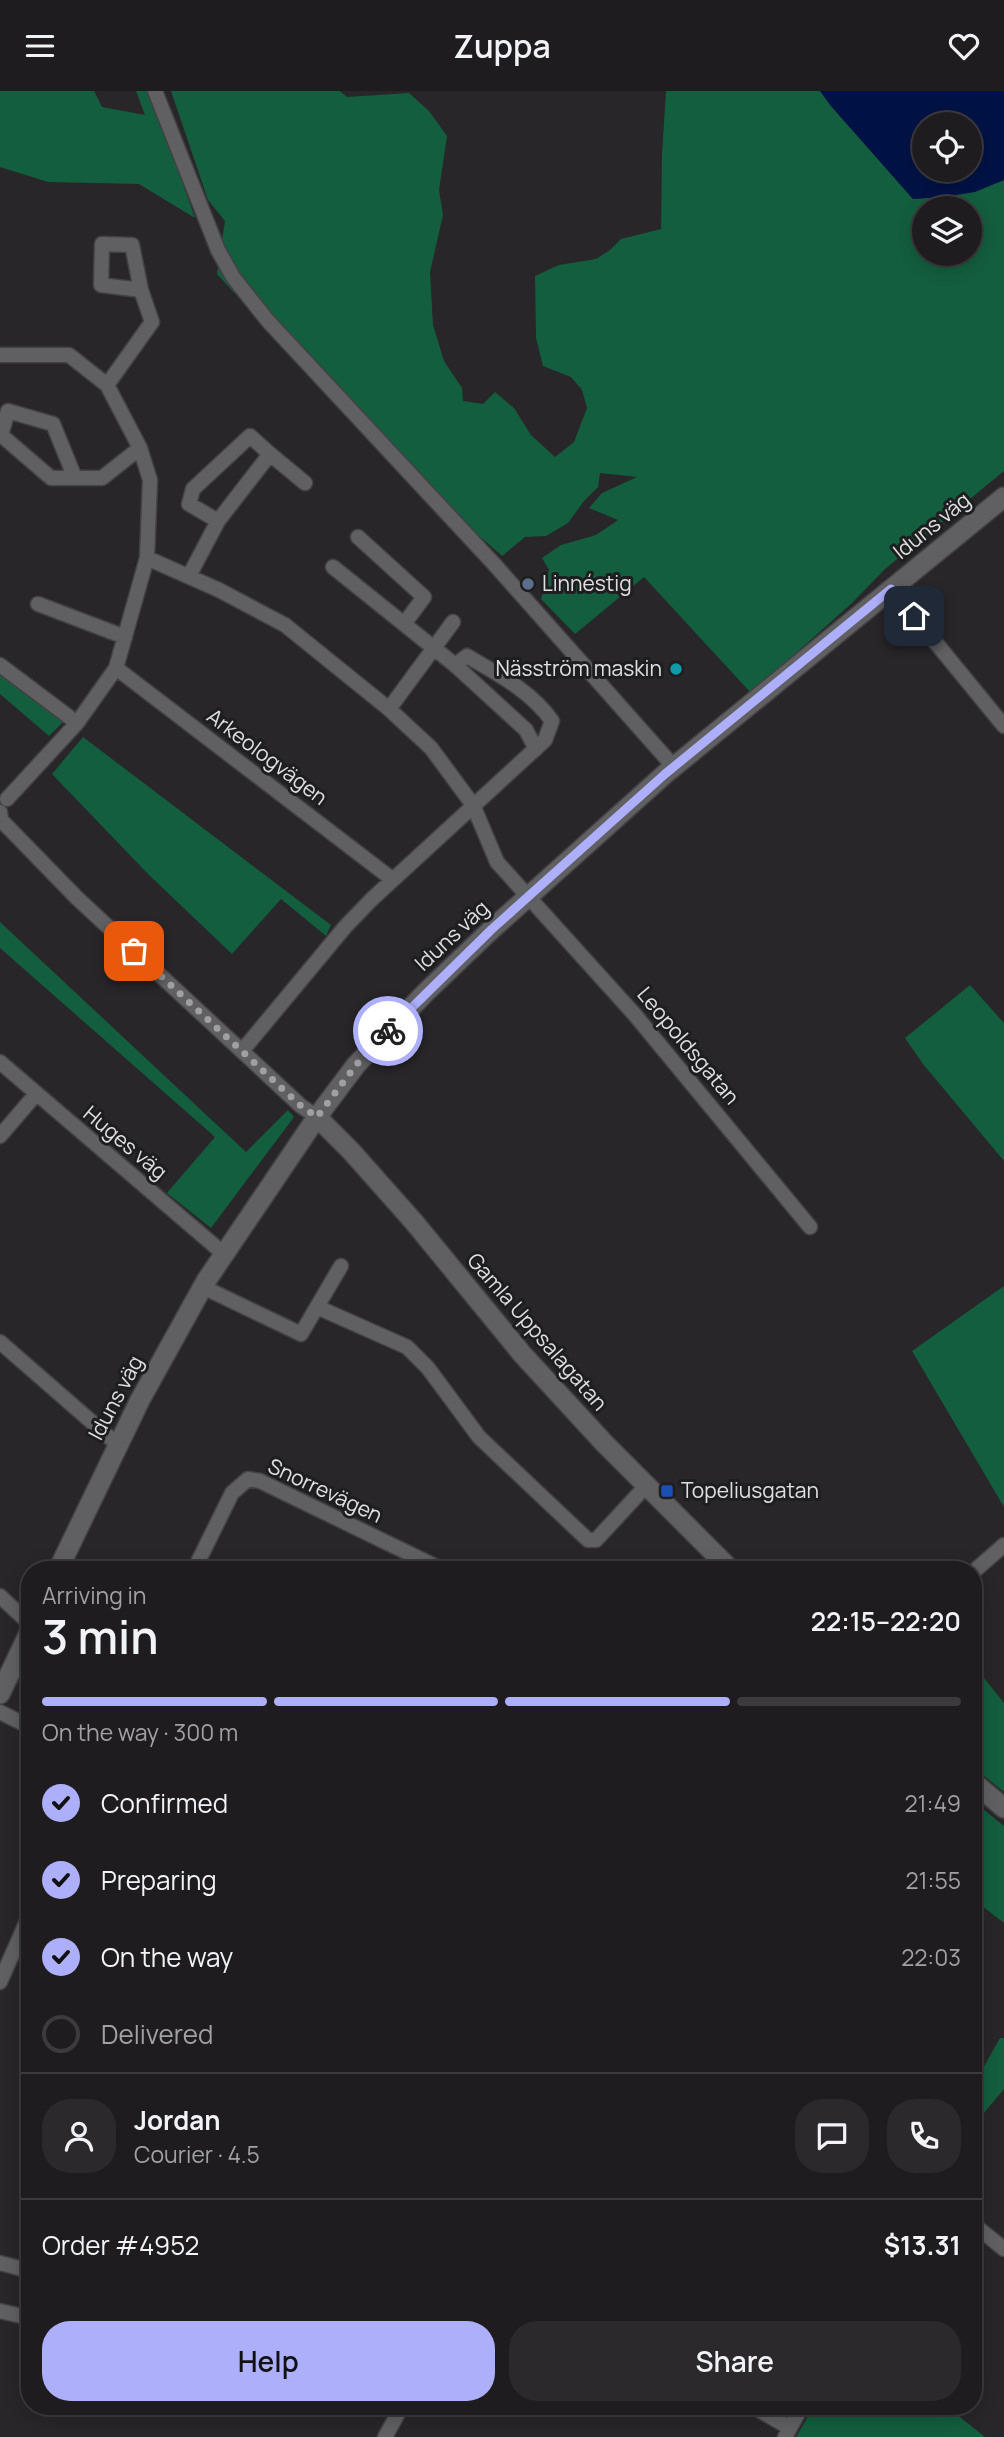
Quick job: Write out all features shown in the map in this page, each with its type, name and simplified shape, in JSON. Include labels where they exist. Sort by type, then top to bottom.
[{"type":"street","points":[[155,91],[218,250],[233,277],[268,321],[494,564],[674,767]]},
{"type":"street","points":[[107,385],[152,323],[141,290]]},
{"type":"street","points":[[0,355],[69,355],[107,385],[140,448],[150,480],[147,558],[116,668],[77,723],[2,803],[1,820],[77,898],[301,1106],[317,1117]]},
{"type":"street","points":[[75,478],[53,424],[8,411],[1,435],[51,478],[75,478],[102,478],[140,448]]},
{"type":"street","points":[[218,521],[189,504],[193,489],[250,436],[305,483]]},
{"type":"street","points":[[189,576],[218,521],[270,454]]},
{"type":"street","name":"Iduns väg","points":[[62,1561],[117,1444],[203,1287],[317,1117],[356,1065],[426,992],[492,929],[674,767],[1004,497]]},
{"type":"street","points":[[358,537],[424,597],[404,624]]},
{"type":"street","name":"Leopoldsgatan","points":[[147,558],[189,576],[285,625],[389,709],[431,748],[473,805],[497,862],[635,1015],[810,1227]]},
{"type":"street","points":[[333,567],[455,665],[526,730],[536,749]]},
{"type":"street","points":[[891,589],[1004,726]]},
{"type":"street","points":[[38,604],[125,637]]},
{"type":"street","points":[[389,709],[453,622]]},
{"type":"street","points":[[242,1051],[345,927],[392,879],[545,740],[552,721],[543,709],[503,677],[467,656],[455,665]]},
{"type":"street","points":[[0,665],[77,723]]},
{"type":"street","name":"Arkeologvägen","points":[[116,668],[392,879]]},
{"type":"street","name":"Huges väg","points":[[0,1062],[224,1254]]},
{"type":"street","points":[[0,1136],[36,1094]]},
{"type":"street","name":"Gamla Uppsalagatan","points":[[317,1117],[414,1222],[523,1355],[646,1486],[722,1561]]},
{"type":"street","points":[[203,1287],[301,1334],[341,1266]]},
{"type":"street","points":[[317,1307],[407,1347],[428,1368],[479,1437],[588,1540],[596,1540],[646,1486]]},
{"type":"street","points":[[0,1342],[117,1444]]},
{"type":"street","name":"Snorrevägen","points":[[198,1561],[232,1493],[248,1479],[260,1481],[424,1561]]},
{"type":"street","points":[[982,1563],[1004,1545]]},
{"type":"street","points":[[0,1596],[21,1616]]},
{"type":"street","points":[[0,1694],[21,1650]]},
{"type":"street","points":[[0,1712],[21,1722]]},
{"type":"street","points":[[982,1790],[1004,1808]]},
{"type":"street","points":[[0,1982],[21,1935]]},
{"type":"street","points":[[982,2231],[1004,2249]]},
{"type":"street","points":[[0,2263],[21,2269]]},
{"type":"street","points":[[0,2311],[21,2316]]},
{"type":"street","points":[[385,2437],[397,2415]]},
{"type":"street","points":[[764,2415],[788,2432],[797,2415]]},
{"type":"green space","points":[[0,91],[94,91],[102,107],[145,115],[136,91],[147,91],[195,218],[139,184],[48,182],[0,167]]},
{"type":"green space","points":[[171,91],[340,91],[347,97],[409,93],[429,111],[447,136],[439,190],[443,215],[430,272],[433,325],[444,361],[462,388],[463,401],[483,404],[495,392],[514,408],[531,435],[555,457],[574,442],[587,408],[582,390],[571,377],[543,366],[536,338],[535,276],[559,265],[596,259],[621,239],[661,229],[666,91],[820,91],[912,198],[912,266],[982,266],[982,196],[942,196],[1004,180],[1004,471],[885,569],[851,604],[751,693],[644,577],[575,634],[541,599],[549,570],[542,558],[561,545],[596,535],[618,520],[589,508],[602,493],[637,477],[600,473],[598,487],[568,523],[546,536],[525,537],[502,556],[366,436],[217,274],[225,221],[208,200]]},
{"type":"green space","points":[[0,673],[63,722],[49,736],[0,694]]},
{"type":"green space","points":[[83,737],[331,925],[326,936],[281,899],[232,954],[149,875],[52,774]]},
{"type":"green space","points":[[0,922],[246,1152],[288,1110],[294,1117],[211,1228],[167,1193],[215,1137],[0,948]]},
{"type":"green space","points":[[970,985],[1004,1023],[1004,1161],[923,1064],[905,1038]]},
{"type":"green space","points":[[1004,1286],[1004,1507],[912,1351]]},
{"type":"green space","points":[[982,1673],[1004,1703],[1004,1792],[982,1774]]},
{"type":"green space","points":[[982,1808],[1004,1826],[1004,1923],[982,1906]]},
{"type":"green space","points":[[1000,2038],[1004,2038],[1004,2089],[982,2115],[982,2070]]},
{"type":"green space","points":[[809,2415],[957,2415],[985,2437],[796,2437]]},
{"type":"shaded area","points":[[820,91],[1004,91],[1004,180],[975,192],[912,198]]},
{"type":"way so far","points":[[134,951],[301,1106],[317,1117],[356,1065],[388,1031]]},
{"type":"place","name":"Linnéstig","points":[[528,584]]},
{"type":"place","name":"Näsström maskin","points":[[676,669]]},
{"type":"place","name":"Topeliusgatan","points":[[667,1491]]},
{"type":"route","points":[[388,1031],[492,929],[665,774],[891,589],[914,616]]}]
